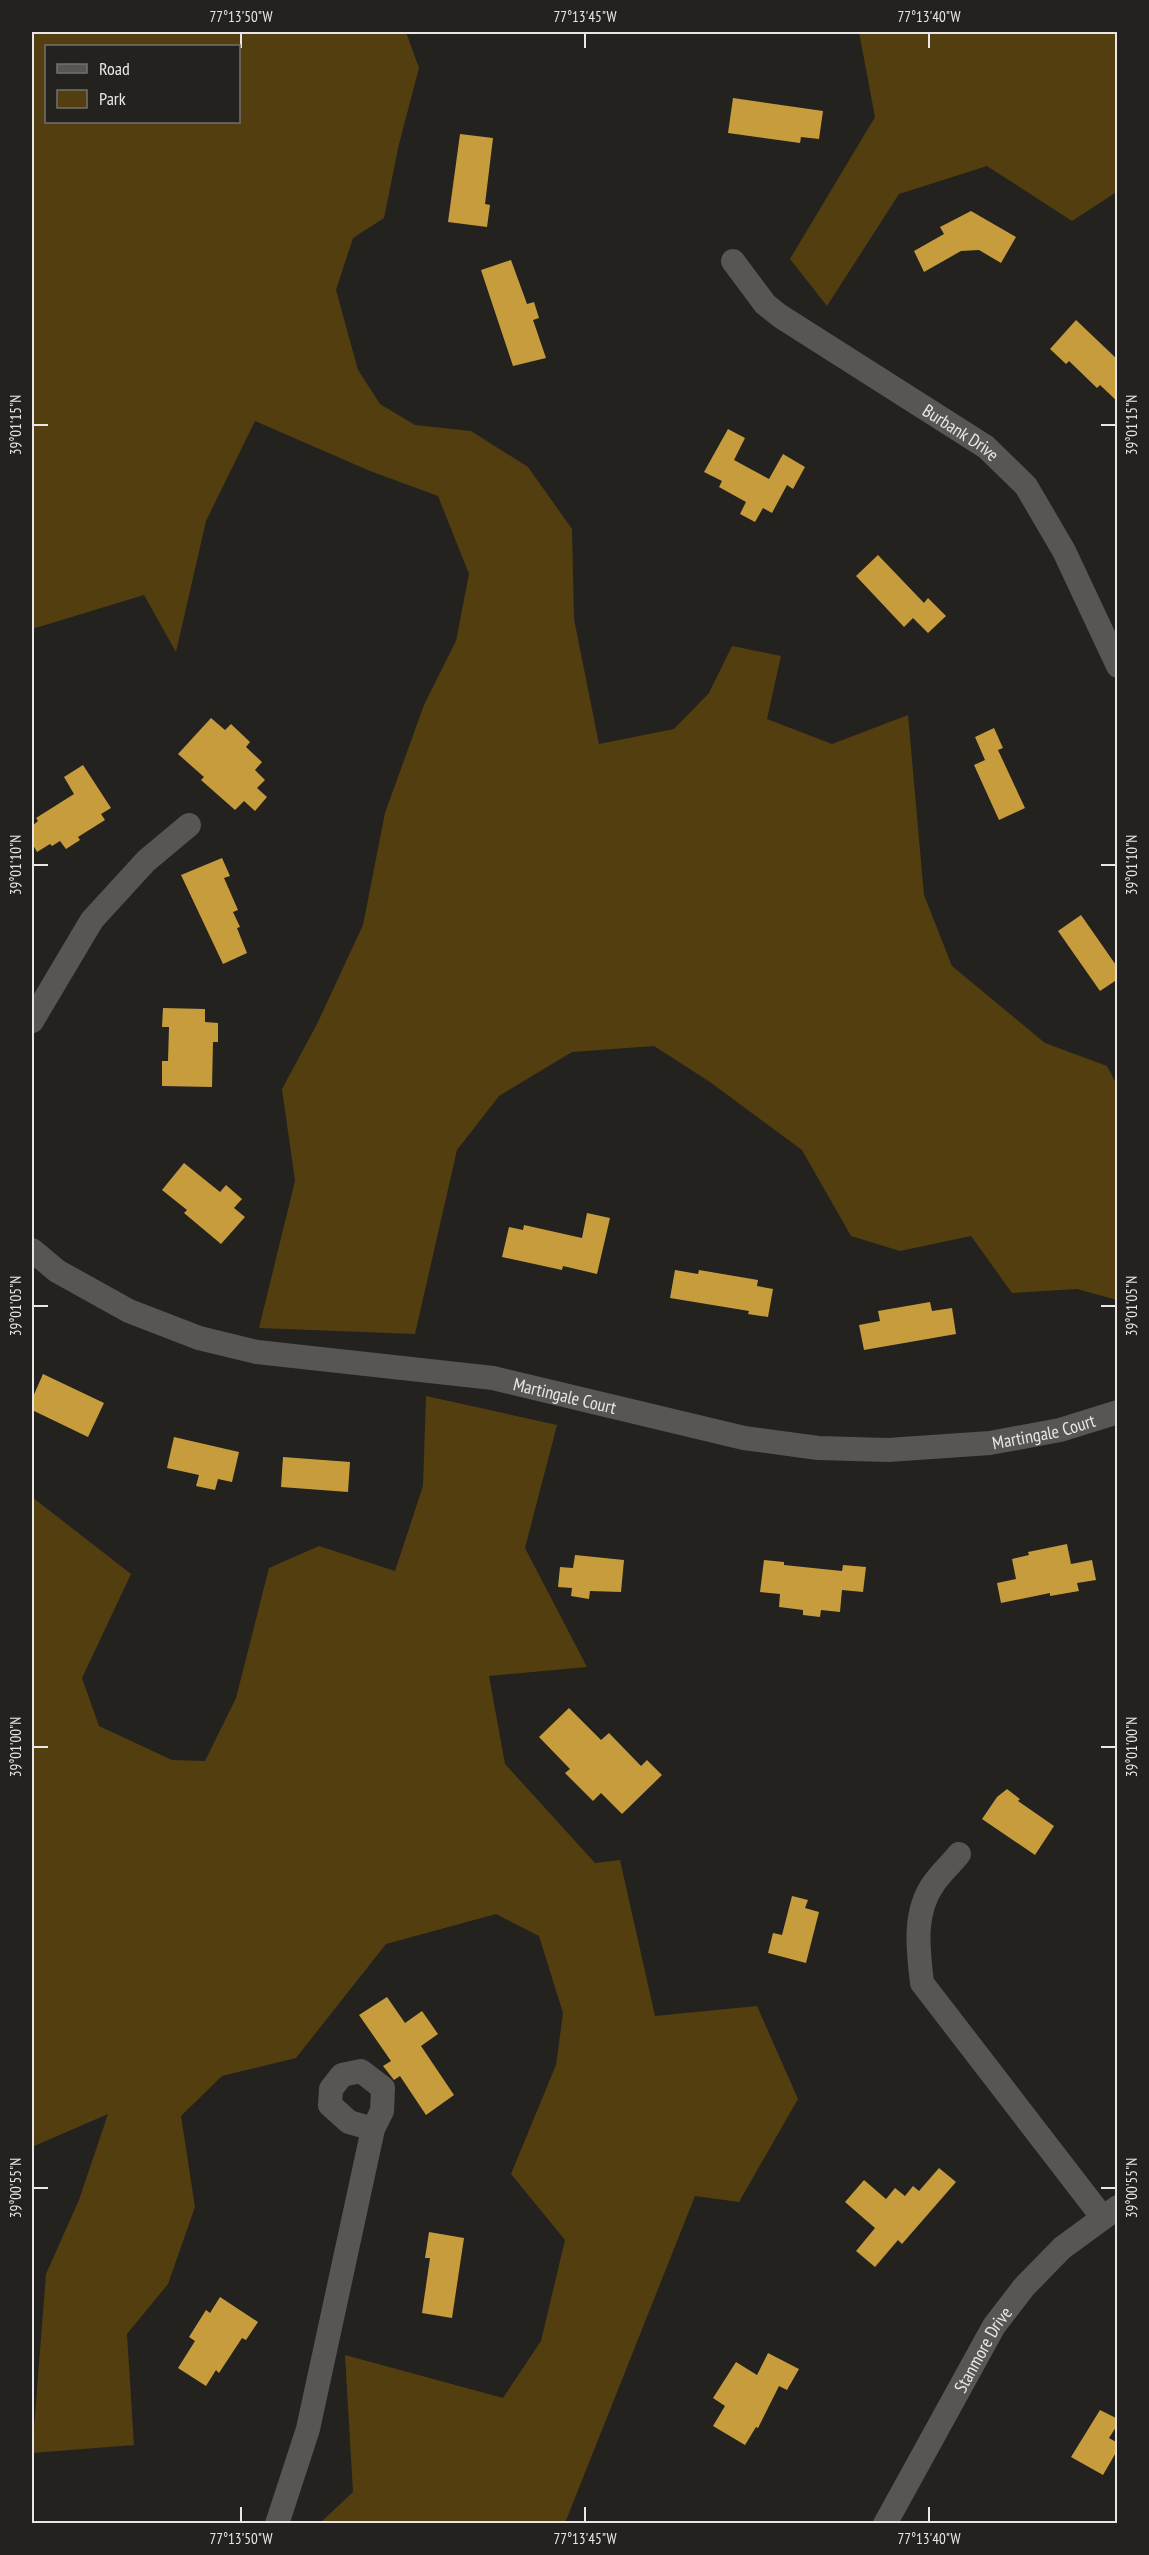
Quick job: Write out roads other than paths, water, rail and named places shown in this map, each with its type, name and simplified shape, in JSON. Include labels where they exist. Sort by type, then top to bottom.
[{"type":"street","name":"Burbank Drive","points":[[733,261],[765,304],[780,316],[986,447],[1026,486],[1064,551],[1118,666]]},
{"type":"street","points":[[32,1021],[92,920],[146,861],[189,825]]},
{"type":"street","name":"Martingale Court","points":[[32,1250],[57,1271],[129,1311],[199,1338],[257,1352],[493,1378],[744,1438],[818,1448],[877,1450],[966,1445],[990,1443],[1060,1430],[1118,1412]]},
{"type":"street","points":[[959,1854],[933,1884],[920,1911],[918,1948],[922,1983],[1110,2212]]},
{"type":"street","points":[[277,2523],[308,2429],[373,2129]]},
{"type":"street","name":"Stanmore Drive","points":[[885,2523],[994,2326],[1024,2287],[1062,2248],[1110,2212]]}]
